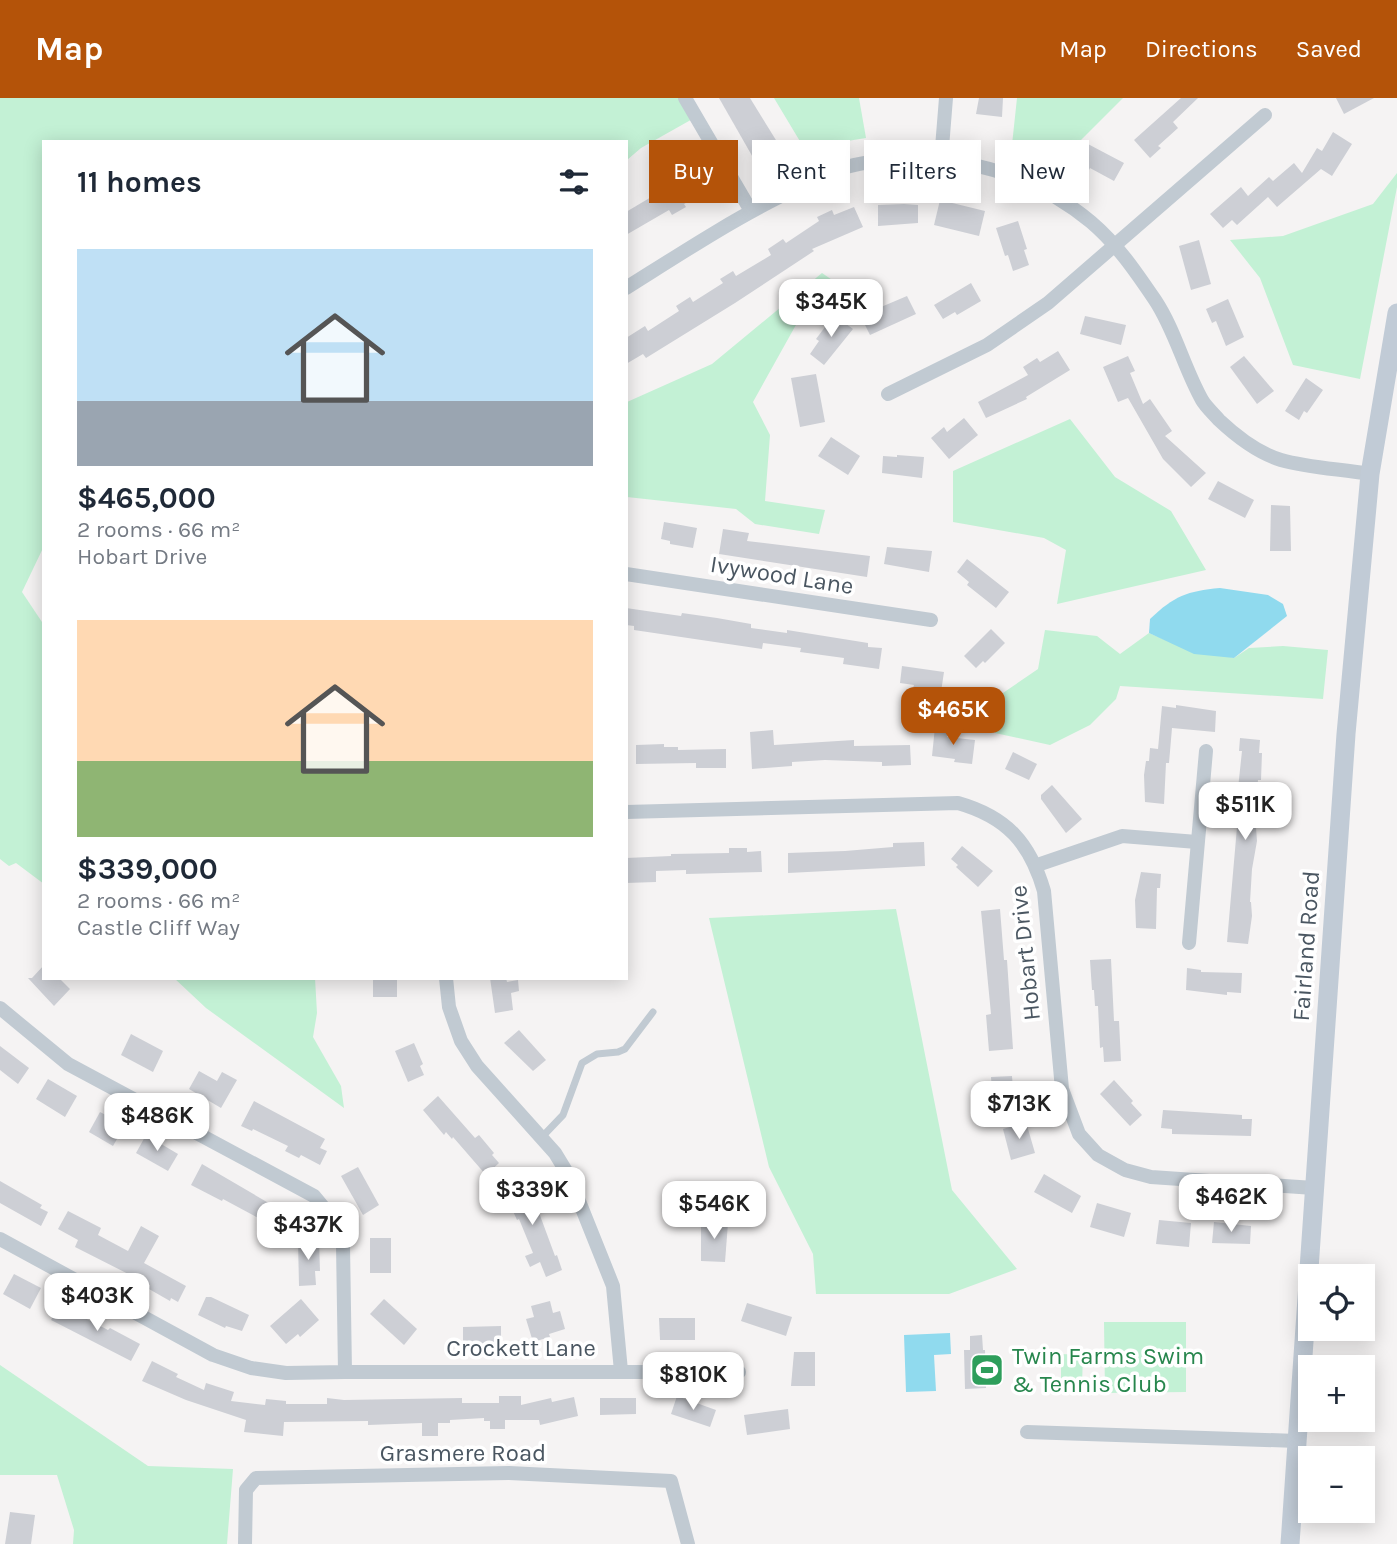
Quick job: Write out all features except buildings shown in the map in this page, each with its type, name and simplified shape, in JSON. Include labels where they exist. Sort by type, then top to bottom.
[{"type":"main road","name":"Fairland Road","points":[[1290,1544],[1346,734],[1370,474],[1397,313]]},
{"type":"street","points":[[685,98],[751,211]]},
{"type":"street","points":[[942,140],[946,98]]},
{"type":"street","points":[[888,394],[987,345],[1048,303],[1265,115]]},
{"type":"street","points":[[628,287],[751,211],[822,175],[864,164]]},
{"type":"street","points":[[981,166],[1016,177],[1054,195],[1093,223],[1130,263],[1158,304],[1203,402],[1226,426],[1250,445],[1280,459],[1370,474]]},
{"type":"street","name":"Ivywood Lane","points":[[628,574],[932,621]]},
{"type":"street","points":[[1189,943],[1206,751]]},
{"type":"street","name":"Hobart Drive","points":[[628,812],[958,803],[980,809],[1002,822],[1022,842],[1037,865],[1044,891],[1062,1088],[1079,1134],[1098,1155],[1125,1170],[1151,1177],[1314,1188]]},
{"type":"street","points":[[1037,865],[1122,836],[1197,842]]},
{"type":"street","points":[[446,980],[449,1007],[461,1041],[477,1066],[555,1153],[569,1176],[614,1286],[621,1371]]},
{"type":"street","points":[[0,1008],[68,1064],[314,1196],[338,1225],[343,1245],[345,1372]]},
{"type":"street","name":"Crockett Lane","points":[[0,1239],[213,1355],[251,1368],[286,1373],[739,1372]]},
{"type":"street","points":[[1027,1432],[1297,1441]]},
{"type":"street","name":"Grasmere Road","points":[[245,1544],[247,1490],[256,1478],[509,1473],[671,1481],[688,1544]]},
{"type":"lane","points":[[541,1138],[563,1115],[582,1063],[597,1054],[625,1049],[653,1012]]},
{"type":"green space","points":[[0,98],[685,98],[696,117],[655,140],[649,140],[649,143],[628,159],[628,140],[42,140],[42,550],[22,592],[42,622],[42,882],[16,863],[9,866],[0,859]]},
{"type":"green space","points":[[774,98],[859,98],[866,138],[850,141],[799,140]]},
{"type":"green space","points":[[1017,98],[1123,98],[1081,140],[1012,140]]},
{"type":"green space","points":[[1397,173],[1397,187],[1360,379],[1293,365],[1260,278],[1230,240],[1283,236],[1373,204]]},
{"type":"green space","points":[[822,273],[847,290],[797,323],[753,402],[770,435],[765,501],[825,510],[819,534],[755,524],[736,509],[628,497],[628,402],[712,364]]},
{"type":"green space","points":[[1070,419],[1115,477],[1171,511],[1206,570],[1057,604],[1066,550],[1044,538],[953,522],[953,471]]},
{"type":"green space","points":[[1045,630],[1097,636],[1120,654],[1149,633],[1170,642],[1234,658],[1249,648],[1283,646],[1328,650],[1323,699],[1120,686],[1116,699],[1090,725],[1050,745],[995,733],[997,697],[1038,669]]},
{"type":"green space","points":[[896,909],[952,1190],[1017,1269],[949,1294],[816,1294],[813,1254],[769,1167],[709,918]]},
{"type":"green space","points":[[176,980],[315,980],[317,1013],[313,1037],[341,1086],[344,1108],[206,1008]]},
{"type":"green space","points":[[1104,1322],[1186,1322],[1186,1392],[1105,1393]]},
{"type":"green space","points":[[1061,1354],[1083,1355],[1082,1384],[1061,1383]]},
{"type":"green space","points":[[0,1365],[148,1466],[233,1469],[227,1544],[73,1544],[74,1530],[57,1475],[0,1475]]},
{"type":"water","points":[[1220,588],[1268,595],[1283,604],[1287,616],[1234,658],[1194,654],[1149,633],[1150,619],[1166,605],[1190,593]]},
{"type":"water","points":[[950,1333],[951,1354],[934,1355],[936,1391],[906,1392],[904,1335]]},
{"type":"place","name":"Twin Farms Swim & Tennis Club","points":[[987,1370]]}]
